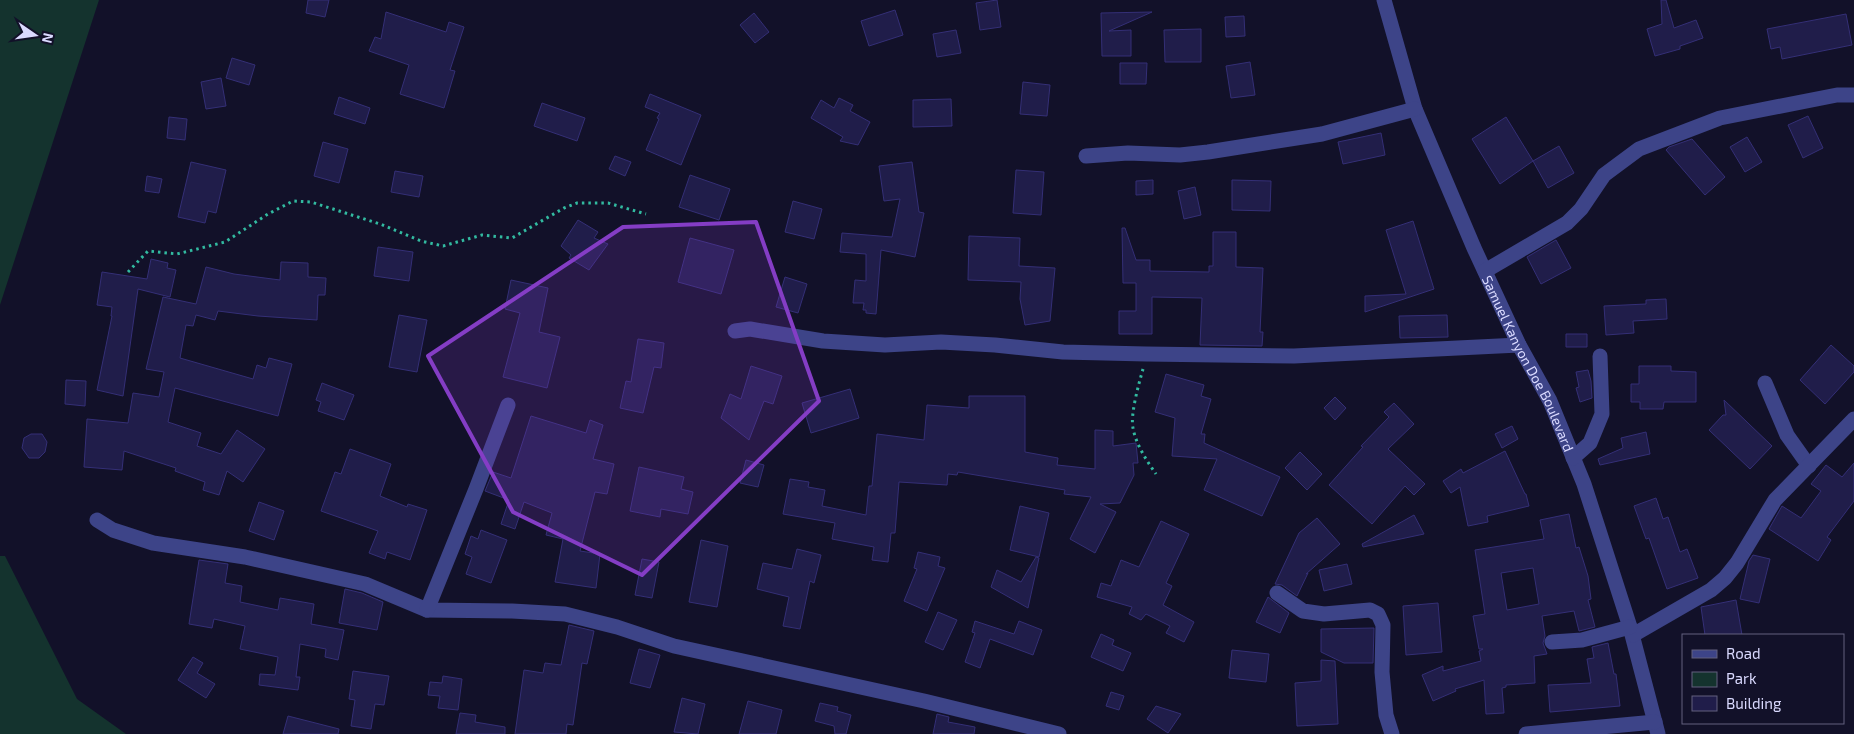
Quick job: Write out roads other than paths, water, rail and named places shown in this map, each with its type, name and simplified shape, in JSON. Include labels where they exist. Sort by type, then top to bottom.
[{"type":"street","name":"Samuel Kanyon Doe Boulevard","points":[[1384,0],[1415,109],[1484,271],[1518,345],[1550,401],[1584,484],[1614,572],[1656,728]]},
{"type":"street","points":[[1484,271],[1567,223],[1582,209],[1604,175],[1639,149],[1720,118],[1837,95],[1854,95]]},
{"type":"street","points":[[1086,156],[1128,153],[1180,155],[1269,143],[1322,134],[1415,109]]},
{"type":"street","points":[[735,331],[750,329],[823,341],[885,345],[942,342],[1062,352],[1146,354],[1294,356],[1518,345]]},
{"type":"street","points":[[1573,458],[1590,443],[1602,414],[1600,356]]},
{"type":"street","points":[[1765,383],[1787,435],[1809,466]]},
{"type":"street","points":[[427,610],[508,405]]},
{"type":"street","points":[[1552,642],[1582,640],[1631,631],[1711,590],[1725,578],[1737,563],[1776,500],[1854,419]]},
{"type":"street","points":[[97,520],[113,530],[152,544],[245,557],[365,584],[427,610],[565,614],[617,627],[674,646],[924,701],[1059,734]]},
{"type":"street","points":[[1277,593],[1303,611],[1324,614],[1370,610],[1378,614],[1383,625],[1382,672],[1386,715],[1392,734]]},
{"type":"street","points":[[1526,734],[1656,728]]}]
